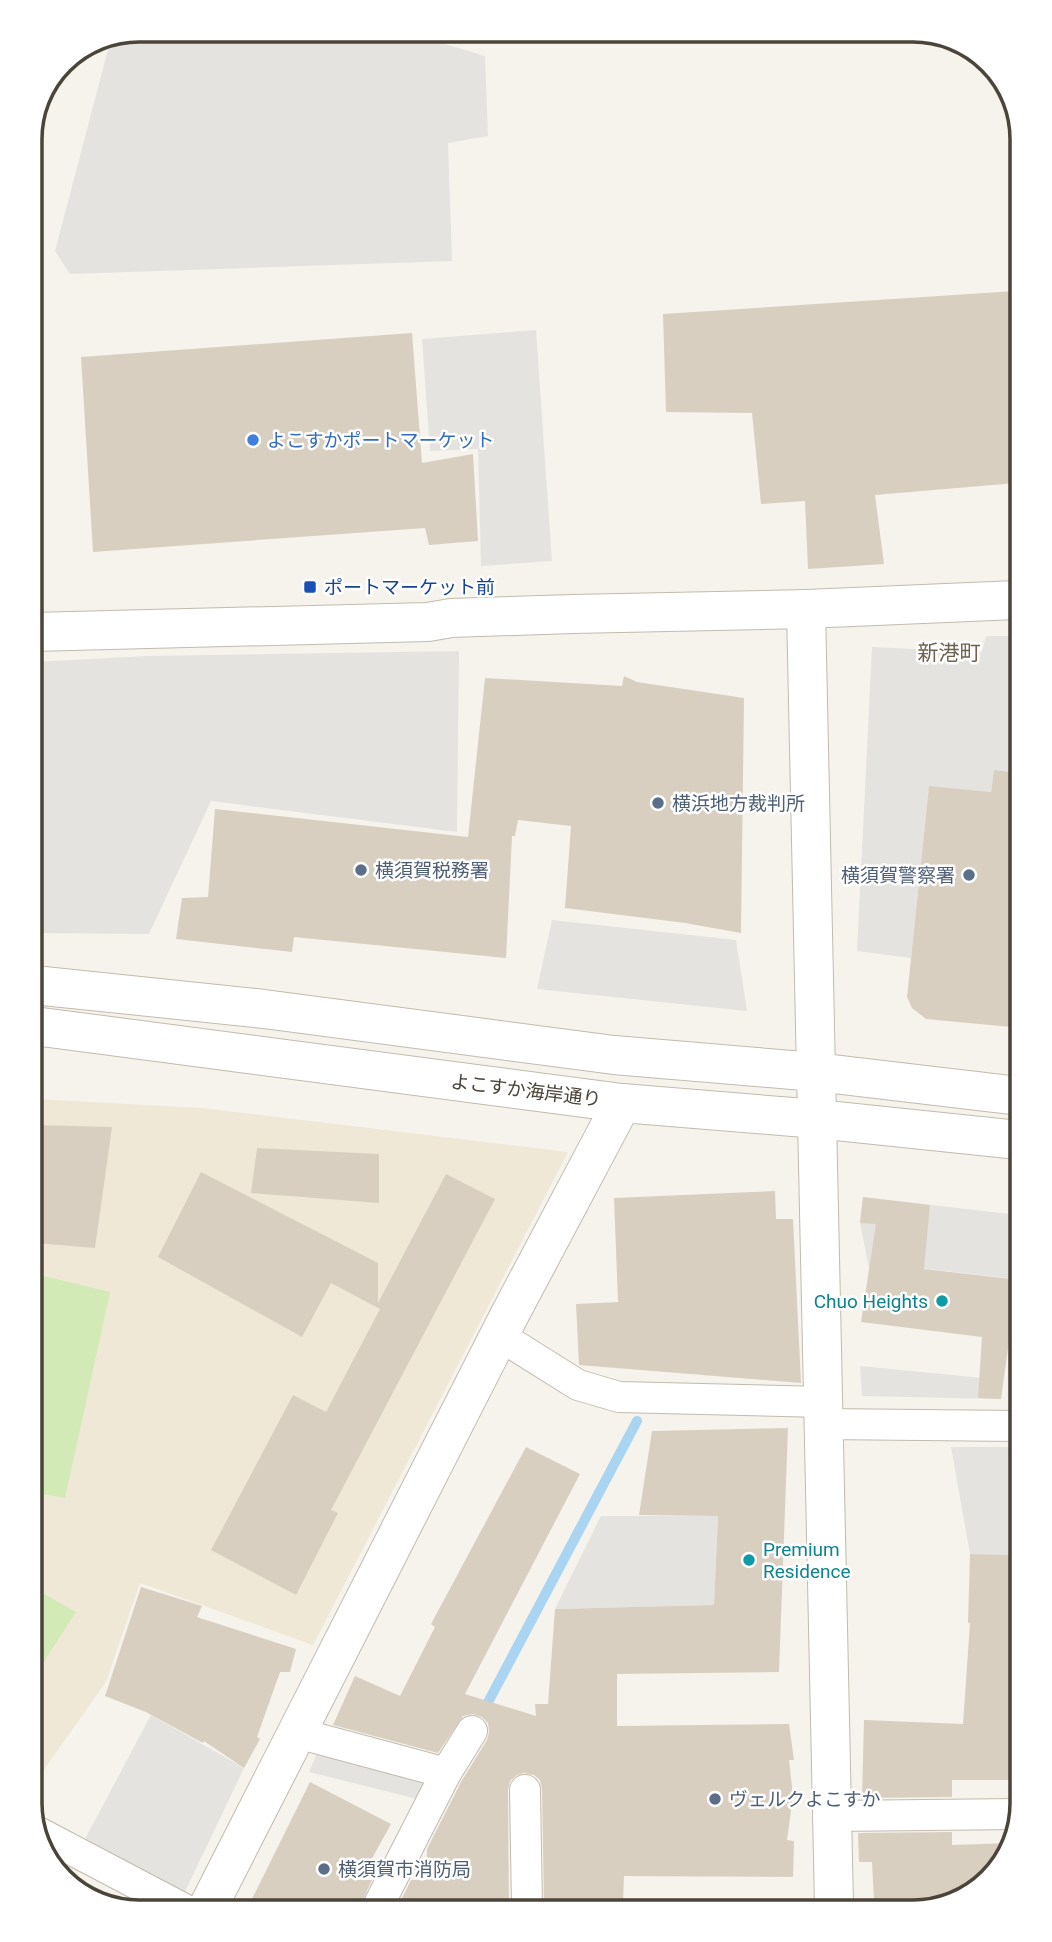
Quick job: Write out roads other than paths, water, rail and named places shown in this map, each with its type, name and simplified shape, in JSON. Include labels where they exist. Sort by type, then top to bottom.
[{"type":"street","points":[[42,632],[428,622],[451,618],[806,609],[1010,600]]},
{"type":"street","points":[[806,609],[834,1900]]},
{"type":"street","points":[[42,986],[264,1009],[614,1055],[816,1072],[1010,1095]]},
{"type":"street","name":"よこすか海岸通り","points":[[42,1027],[622,1103],[817,1119],[1010,1139]]},
{"type":"street","points":[[212,1900],[622,1103]]},
{"type":"street","points":[[500,1336],[578,1385],[619,1397],[1010,1425]]},
{"type":"street","points":[[381,1900],[446,1773],[472,1731]]},
{"type":"street","points":[[297,1733],[446,1773]]},
{"type":"street","points":[[526,1790],[527,1900]]},
{"type":"street","points":[[832,1816],[1009,1814]]},
{"type":"street","points":[[48,1837],[166,1900]]},
{"type":"waterway","points":[[486,1706],[637,1421]]},
{"type":"place","name":"よこすかポートマーケット","points":[[253,440]]},
{"type":"place","name":"ポートマーケット前","points":[[310,587]]},
{"type":"place","name":"横浜地方裁判所","points":[[658,803]]},
{"type":"place","name":"横須賀税務署","points":[[361,870]]},
{"type":"place","name":"横須賀警察署","points":[[969,875]]},
{"type":"place","name":"Chuo Heights","points":[[942,1301]]},
{"type":"place","name":"Premium Residence","points":[[749,1560]]},
{"type":"place","name":"ヴェルクよこすか","points":[[715,1799]]},
{"type":"place","name":"横須賀市消防局","points":[[324,1869]]},
{"type":"district","name":"新港町","points":[[949,653]]}]
